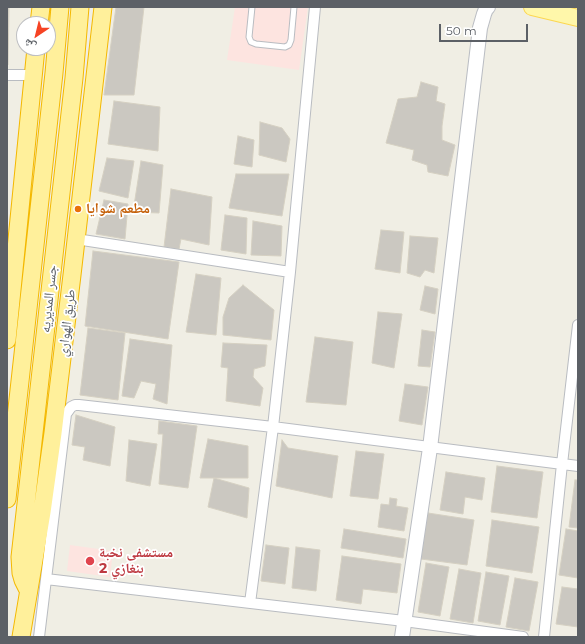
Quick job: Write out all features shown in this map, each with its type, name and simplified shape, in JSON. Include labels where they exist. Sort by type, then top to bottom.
[{"type":"highway","name":"طريق الهواري","points":[[21,637],[48,472],[102,7]]},
{"type":"highway","name":"جسر المديريه","points":[[7,499],[60,8]]},
{"type":"highway","name":"جسر المديريه","points":[[28,590],[21,573],[20,557],[74,78],[80,11]]},
{"type":"highway","points":[[7,340],[35,56]]},
{"type":"main road","points":[[402,637],[430,448],[480,28],[484,14],[488,7]]},
{"type":"main road","points":[[532,7],[578,18]]},
{"type":"street","points":[[250,603],[274,427],[315,7]]},
{"type":"street","points":[[7,75],[34,75]]},
{"type":"street","points":[[76,239],[290,272]]},
{"type":"street","points":[[544,637],[578,325]]},
{"type":"street","points":[[39,637],[66,414],[71,407],[79,405],[274,427],[578,466]]},
{"type":"street","points":[[46,579],[404,621],[523,637]]},
{"type":"lane","points":[[252,7],[249,37],[251,42],[256,44],[285,47],[289,45],[290,42],[294,7]]},
{"type":"shaded area","points":[[235,7],[308,7],[299,70],[227,60]]},
{"type":"shaded area","name":"مستشفى نخبة بنغازي 2","points":[[70,545],[113,551],[110,577],[67,571]]},
{"type":"building","points":[[7,7],[9,7],[8,65],[7,65]]},
{"type":"building","points":[[116,7],[144,7],[134,95],[104,95]]},
{"type":"building","points":[[421,82],[438,87],[436,101],[445,104],[442,140],[455,145],[448,176],[428,172],[427,165],[412,160],[414,150],[386,143],[398,99],[417,97]]},
{"type":"building","points":[[114,101],[160,107],[158,151],[108,144]]},
{"type":"building","points":[[260,122],[282,128],[290,139],[286,162],[259,155]]},
{"type":"building","points":[[238,136],[254,140],[252,167],[234,164]]},
{"type":"building","points":[[107,158],[134,161],[128,198],[99,191]]},
{"type":"building","points":[[141,161],[163,165],[159,213],[133,212]]},
{"type":"building","points":[[236,174],[289,174],[282,216],[229,208]]},
{"type":"building","points":[[171,189],[212,197],[209,245],[181,239],[179,249],[164,247]]},
{"type":"building","points":[[104,200],[128,204],[125,239],[96,234]]},
{"type":"building","points":[[225,215],[247,218],[246,254],[221,250]]},
{"type":"building","points":[[253,221],[282,226],[281,256],[251,255]]},
{"type":"building","points":[[381,230],[404,232],[400,273],[375,269]]},
{"type":"building","points":[[410,236],[438,238],[434,273],[425,270],[420,277],[407,273]]},
{"type":"building","points":[[93,251],[179,262],[168,339],[85,326]]},
{"type":"building","points":[[196,274],[221,278],[216,335],[186,332]]},
{"type":"building","points":[[243,285],[274,310],[271,340],[223,335],[223,317],[229,298]]},
{"type":"building","points":[[425,286],[438,289],[435,314],[420,310]]},
{"type":"building","points":[[378,312],[402,314],[394,368],[372,363]]},
{"type":"building","points":[[88,328],[125,333],[118,400],[80,395]]},
{"type":"building","points":[[422,330],[435,332],[430,367],[418,366]]},
{"type":"building","points":[[315,337],[353,342],[346,405],[306,402]]},
{"type":"building","points":[[130,339],[172,345],[167,404],[153,399],[156,384],[141,381],[134,398],[122,396]]},
{"type":"building","points":[[223,343],[267,345],[265,366],[254,369],[253,377],[263,388],[260,406],[226,401],[228,368],[221,367]]},
{"type":"building","points":[[405,384],[428,387],[422,425],[399,421]]},
{"type":"building","points":[[76,415],[115,427],[110,466],[83,460],[85,447],[72,445]]},
{"type":"building","points":[[159,421],[197,426],[188,488],[159,484],[163,434],[158,434]]},
{"type":"building","points":[[208,439],[248,446],[248,478],[200,478]]},
{"type":"building","points":[[129,440],[157,444],[150,486],[126,481]]},
{"type":"building","points":[[282,440],[288,448],[338,456],[332,498],[276,486]]},
{"type":"building","points":[[356,451],[384,454],[378,499],[350,496]]},
{"type":"building","points":[[497,466],[543,472],[537,518],[491,512]]},
{"type":"building","points":[[446,472],[485,478],[482,500],[465,497],[463,514],[440,510]]},
{"type":"building","points":[[214,478],[249,488],[247,518],[208,507]]},
{"type":"building","points":[[575,480],[578,480],[578,528],[569,527]]},
{"type":"building","points":[[390,498],[397,499],[396,506],[408,508],[404,531],[378,527],[381,504],[389,505]]},
{"type":"building","points":[[428,513],[474,520],[467,565],[421,559]]},
{"type":"building","points":[[492,520],[539,527],[532,573],[486,566]]},
{"type":"building","points":[[344,529],[406,539],[403,558],[341,548]]},
{"type":"building","points":[[566,529],[578,531],[578,578],[559,575]]},
{"type":"building","points":[[266,545],[289,548],[285,584],[261,581]]},
{"type":"building","points":[[296,547],[320,550],[316,591],[292,588]]},
{"type":"building","points":[[342,556],[401,564],[397,593],[363,589],[361,604],[336,600]]},
{"type":"building","points":[[426,563],[449,567],[440,616],[418,612]]},
{"type":"building","points":[[459,569],[481,573],[473,623],[450,619]]},
{"type":"building","points":[[486,572],[509,576],[500,625],[478,621]]},
{"type":"building","points":[[515,578],[538,582],[529,631],[506,627]]},
{"type":"building","points":[[562,587],[578,589],[578,627],[556,624]]},
{"type":"place","name":"مطعم شوايا","points":[[78,209]]},
{"type":"place","name":"مستشفى نخبة بنغازي 2","points":[[90,561]]}]
